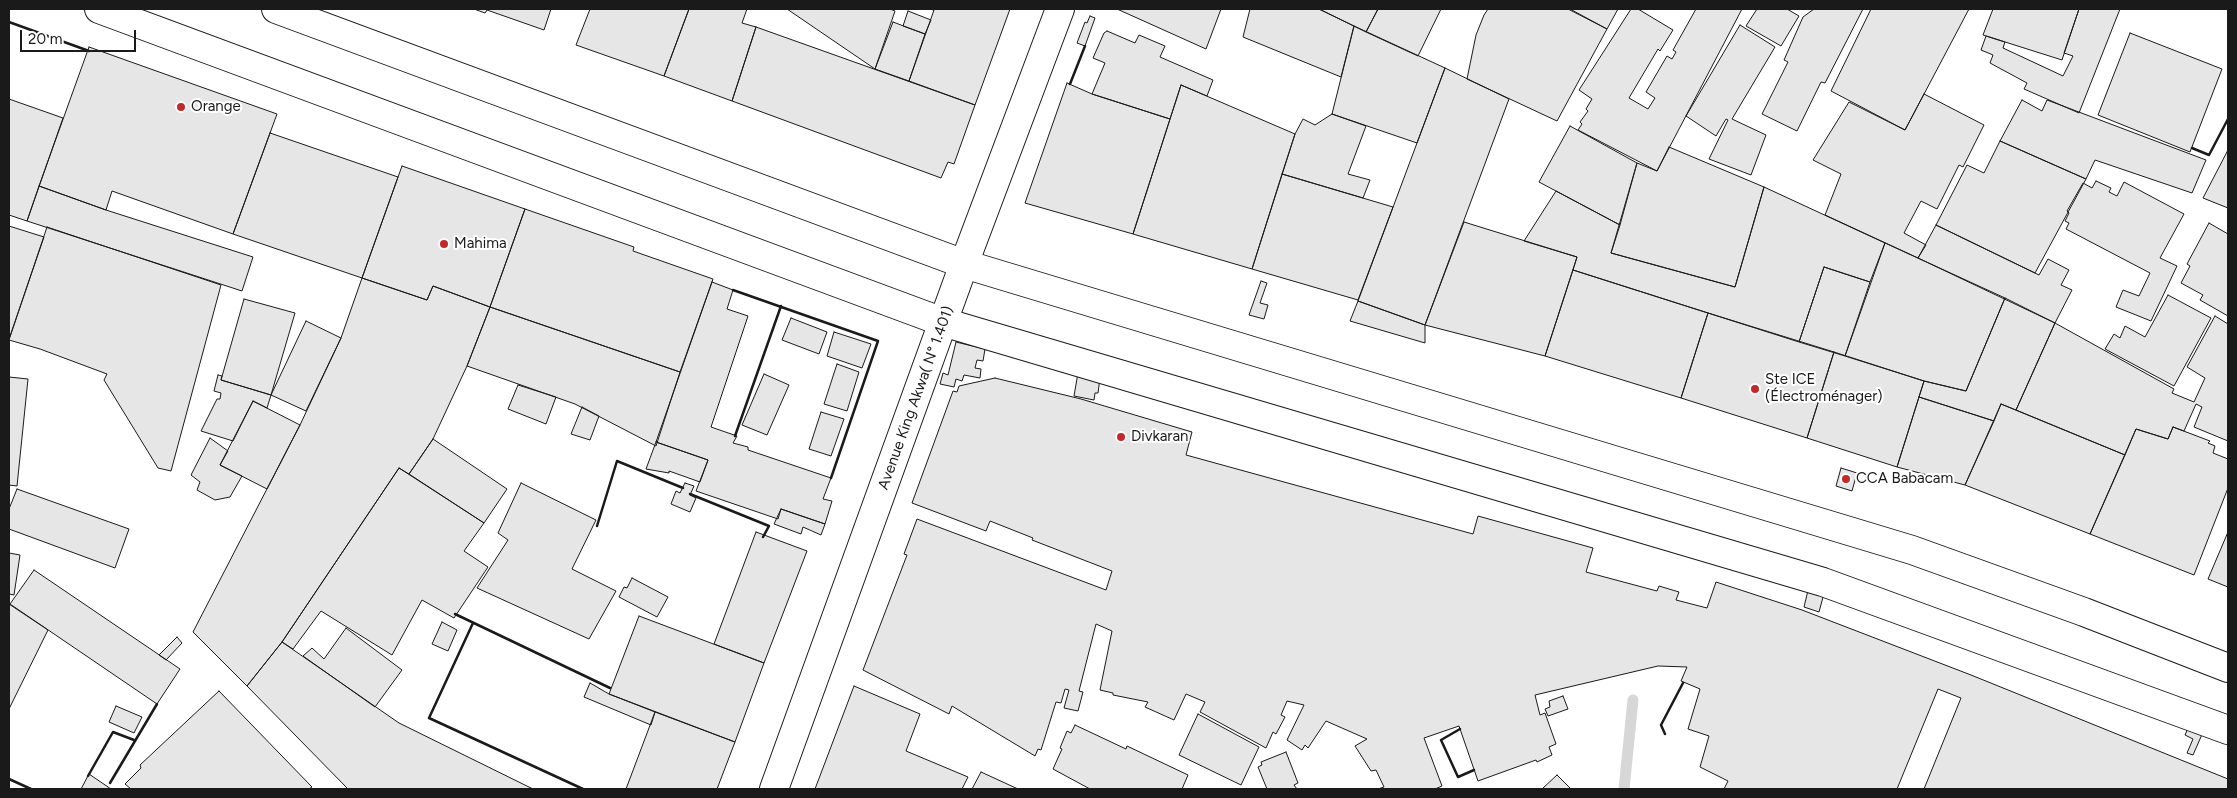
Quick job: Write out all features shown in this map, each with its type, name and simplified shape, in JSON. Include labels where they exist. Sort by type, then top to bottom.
[{"type":"main road","points":[[99,9],[944,322],[1823,582],[2228,730]]},
{"type":"main road","points":[[276,9],[964,264],[1912,550],[2075,608],[2228,668]]},
{"type":"main road","name":"Avenue King Akwa( N° 1.401)","points":[[774,789],[964,264],[1060,9]]},
{"type":"building","points":[[474,9],[551,9],[544,30],[487,10],[485,13]]},
{"type":"building","points":[[590,9],[689,9],[664,76],[576,45]]},
{"type":"building","points":[[689,9],[747,9],[742,23],[756,27],[732,101],[664,76]]},
{"type":"building","points":[[787,9],[890,9],[895,11],[875,69]]},
{"type":"building","points":[[929,9],[1010,9],[975,105],[909,81],[934,10]]},
{"type":"building","points":[[1117,9],[1221,9],[1206,49]]},
{"type":"building","points":[[1250,9],[1319,9],[1354,26],[1341,77],[1243,37]]},
{"type":"building","points":[[1319,9],[1378,9],[1366,32]]},
{"type":"building","points":[[1378,9],[1441,9],[1418,56],[1366,32]]},
{"type":"building","points":[[1488,9],[1568,9],[1607,29],[1557,121],[1467,79],[1476,35]]},
{"type":"building","points":[[1570,9],[1618,9],[1607,29]]},
{"type":"building","points":[[1631,9],[1638,9],[1673,30],[1660,51],[1658,49],[1629,98],[1648,109],[1655,98],[1646,92],[1667,56],[1672,59],[1676,52],[1673,50],[1696,9],[1742,9],[1657,171],[1578,130],[1592,99],[1579,90]]},
{"type":"building","points":[[1757,9],[1787,9],[1799,16],[1781,46],[1746,26]]},
{"type":"building","points":[[1814,9],[1863,9],[1825,83],[1821,82],[1797,131],[1762,114],[1788,62],[1784,60],[1803,17]]},
{"type":"building","points":[[1871,9],[1969,9],[1905,130],[1831,91]]},
{"type":"building","points":[[1993,9],[2079,9],[2062,60],[1983,35]]},
{"type":"building","points":[[2079,9],[2120,9],[2079,113],[2024,89],[2027,83],[1990,63],[1993,55],[1981,50],[1986,36],[2005,42],[2003,48],[2063,76],[2073,56],[2064,53]]},
{"type":"building","points":[[908,11],[931,20],[925,34],[903,26]]},
{"type":"building","points":[[1090,16],[1095,18],[1085,46],[1077,43],[1085,22],[1087,23]]},
{"type":"building","points":[[893,22],[925,34],[909,81],[875,69]]},
{"type":"building","points":[[1740,25],[1775,47],[1732,119],[1766,135],[1751,175],[1709,159],[1728,120],[1726,119],[1716,136],[1686,116]]},
{"type":"building","points":[[1354,26],[1445,68],[1417,143],[1332,114]]},
{"type":"building","points":[[756,27],[975,105],[954,164],[948,162],[941,178],[732,101]]},
{"type":"building","points":[[1107,31],[1135,43],[1139,35],[1165,46],[1160,57],[1213,80],[1207,96],[1181,85],[1170,119],[1092,94],[1105,63],[1093,58],[1104,33]]},
{"type":"building","points":[[2130,33],[2222,69],[2190,152],[2098,115]]},
{"type":"building","points":[[89,47],[277,114],[233,234],[112,191],[106,210],[39,186]]},
{"type":"building","points":[[1445,68],[1509,99],[1425,325],[1358,301]]},
{"type":"building","points":[[1067,83],[1092,94],[1170,119],[1133,234],[1025,203]]},
{"type":"building","points":[[1181,85],[1295,134],[1252,269],[1133,234]]},
{"type":"building","points":[[1924,94],[1984,125],[1963,167],[1959,165],[1937,209],[1921,201],[1904,233],[1926,245],[1918,258],[1825,215],[1841,174],[1813,160],[1849,102],[1905,130]]},
{"type":"building","points":[[9,99],[63,118],[27,221],[9,215]]},
{"type":"building","points":[[2022,100],[2042,111],[2047,100],[2206,160],[2192,193],[2095,160],[2086,179],[2000,141]]},
{"type":"building","points":[[1332,114],[1366,126],[1348,174],[1370,180],[1363,198],[1282,174],[1295,134],[1303,119],[1315,125]]},
{"type":"building","points":[[1570,126],[1637,163],[1620,225],[1539,182]]},
{"type":"building","points":[[270,133],[398,177],[362,278],[233,234]]},
{"type":"building","points":[[2000,141],[2086,179],[2035,273],[1936,225],[1967,165],[1984,173]]},
{"type":"building","points":[[1669,147],[1764,187],[1735,287],[1611,253],[1637,163],[1657,171]]},
{"type":"building","points":[[2228,150],[2228,208],[2203,198]]},
{"type":"building","name":"Mahima","points":[[402,166],[525,209],[490,307],[433,286],[427,300],[362,278]]},
{"type":"building","points":[[1282,174],[1393,207],[1358,300],[1252,269]]},
{"type":"building","points":[[2096,181],[2111,188],[2109,192],[2117,196],[2124,182],[2184,214],[2160,258],[2177,266],[2151,321],[2116,307],[2123,290],[2139,296],[2150,273],[2066,229],[2069,223],[2065,221],[2069,213],[2067,211],[2083,183],[2092,188]]},
{"type":"building","points":[[39,186],[106,210],[253,257],[242,291],[27,221]]},
{"type":"building","points":[[1764,187],[1885,243],[1870,282],[1824,267],[1799,342],[1573,270],[1577,257],[1524,241],[1556,191],[1620,225],[1611,253],[1735,287]]},
{"type":"building","points":[[525,209],[634,247],[633,251],[713,279],[680,372],[490,307]]},
{"type":"building","points":[[1464,222],[1577,257],[1545,356],[1425,325]]},
{"type":"building","points":[[2209,223],[2228,234],[2228,316],[2200,300],[2203,295],[2181,283],[2190,266],[2187,264]]},
{"type":"building","points":[[1936,225],[2039,275],[2048,259],[2069,270],[2061,285],[2072,290],[2055,323],[1918,258]]},
{"type":"building","points":[[9,226],[44,237],[9,339]]},
{"type":"building","points":[[47,227],[221,285],[171,471],[158,468],[104,380],[107,374],[40,349],[9,340]]},
{"type":"building","points":[[1885,243],[2005,298],[1966,391],[1924,381],[1845,356]]},
{"type":"building","points":[[1824,267],[1870,282],[1845,356],[1799,342]]},
{"type":"building","points":[[1573,270],[1708,313],[1681,398],[1545,356]]},
{"type":"building","points":[[362,278],[427,300],[433,286],[490,307],[467,366],[433,439],[409,474],[399,468],[282,642],[247,686],[193,632],[300,425],[341,338]]},
{"type":"building","points":[[1261,281],[1267,283],[1260,303],[1268,305],[1264,319],[1249,315]]},
{"type":"building","points":[[712,282],[733,290],[727,309],[748,316],[711,427],[737,436],[733,443],[748,447],[748,450],[831,478],[823,499],[832,501],[825,524],[781,509],[778,519],[696,491],[708,460],[656,442]]},
{"type":"building","points":[[2168,295],[2211,318],[2174,386],[2105,349],[2114,334],[2120,338],[2125,326],[2145,337]]},
{"type":"building","points":[[2005,298],[2055,323],[2016,410],[2001,404],[1994,421],[1919,397],[1924,381],[1966,391]]},
{"type":"building","points":[[244,299],[295,313],[271,395],[221,380]]},
{"type":"building","points":[[1358,301],[1425,325],[1425,343],[1350,321]]},
{"type":"building","points":[[490,307],[680,372],[656,446],[575,404],[467,366]]},
{"type":"building","points":[[1708,313],[1834,352],[1807,438],[1681,398]]},
{"type":"building","points":[[2215,316],[2228,324],[2228,441],[2194,427],[2202,407],[2196,404],[2184,431],[2173,427],[2168,439],[2136,429],[2125,455],[2016,410],[2055,323],[2174,389],[2172,393],[2194,402],[2205,378],[2187,367]]},
{"type":"building","points":[[791,318],[827,332],[819,354],[782,340]]},
{"type":"building","points":[[306,321],[341,338],[306,411],[271,395]]},
{"type":"building","points":[[834,332],[871,344],[862,368],[827,356]]},
{"type":"building","points":[[956,342],[985,349],[983,361],[977,360],[975,368],[981,369],[980,378],[964,375],[962,381],[956,379],[954,387],[940,384],[943,373],[948,375]]},
{"type":"building","points":[[1834,352],[1924,381],[1897,467],[1807,438]]},
{"type":"building","points":[[837,364],[859,372],[847,411],[824,404]]},
{"type":"building","points":[[1079,367],[1101,370],[1098,393],[1095,393],[1094,400],[1074,396]]},
{"type":"building","points":[[764,374],[789,385],[767,435],[742,425]]},
{"type":"building","points":[[218,375],[222,376],[221,380],[271,395],[267,408],[253,401],[233,441],[201,431],[217,399],[220,399],[221,393],[214,391]]},
{"type":"building","points":[[9,377],[28,379],[17,486],[9,485]]},
{"type":"building","points":[[995,378],[1081,399],[1192,432],[1186,455],[1473,534],[1478,516],[1593,548],[1586,572],[1657,591],[1659,586],[1679,592],[1676,600],[1707,608],[1716,582],[1802,610],[1971,675],[2228,779],[2228,789],[1924,789],[1961,698],[1938,689],[1897,789],[1724,789],[1728,781],[1700,767],[1709,736],[1688,729],[1700,689],[1681,681],[1687,667],[1658,666],[1535,695],[1540,715],[1545,713],[1556,744],[1549,747],[1552,755],[1537,762],[1536,760],[1478,781],[1459,726],[1424,738],[1442,786],[1435,789],[1378,789],[1384,787],[1376,770],[1371,771],[1355,746],[1367,739],[1326,721],[1308,748],[1305,745],[1302,750],[1287,740],[1304,705],[1287,701],[1281,715],[1285,717],[1276,734],[1273,732],[1266,748],[1200,712],[1205,702],[1186,694],[1174,720],[1145,707],[1148,702],[1113,695],[1113,693],[1100,690],[1112,631],[1096,624],[1079,691],[1083,692],[1078,711],[1064,708],[1069,690],[1065,689],[1061,703],[1056,702],[1041,750],[1038,749],[1035,756],[952,706],[949,714],[863,670],[907,555],[904,554],[917,519],[1106,590],[1112,571],[1032,540],[1033,538],[990,521],[986,531],[912,503],[953,391],[957,392],[959,386]]},
{"type":"building","points":[[518,385],[556,397],[546,424],[508,409]]},
{"type":"building","points":[[1919,397],[1994,421],[1965,485],[1897,467]]},
{"type":"building","points":[[253,401],[300,425],[267,489],[220,465]]},
{"type":"building","points":[[2001,404],[2125,455],[2090,534],[1965,485]]},
{"type":"building","points":[[582,407],[599,416],[590,440],[571,434]]},
{"type":"building","points":[[821,412],[844,419],[831,456],[809,449]]},
{"type":"building","points":[[2173,427],[2210,441],[2208,443],[2215,446],[2213,453],[2228,459],[2228,488],[2194,575],[2090,534],[2136,429],[2168,439]]},
{"type":"building","points":[[210,438],[228,451],[220,465],[242,476],[230,497],[215,500],[197,490],[200,482],[191,475]]},
{"type":"building","points":[[433,439],[507,489],[484,523],[409,474]]},
{"type":"building","points":[[656,442],[708,460],[700,482],[669,471],[669,473],[646,469]]},
{"type":"building","points":[[399,468],[484,523],[464,551],[488,567],[454,618],[422,600],[392,655],[321,611],[293,649],[282,642]]},
{"type":"building","name":"CCA Babacam","points":[[1841,468],[1857,473],[1852,491],[1836,486]]},
{"type":"building","points":[[521,483],[596,520],[572,569],[616,591],[589,639],[477,588],[508,540],[498,533]]},
{"type":"building","points":[[685,483],[694,486],[690,495],[696,498],[690,512],[671,504],[676,491],[680,493]]},
{"type":"building","points":[[17,489],[129,529],[115,568],[9,529],[9,509]]},
{"type":"building","points":[[781,509],[825,524],[821,535],[803,527],[801,534],[774,524]]},
{"type":"building","points":[[756,532],[807,551],[764,663],[714,644]]},
{"type":"building","points":[[2228,532],[2228,587],[2208,579]]},
{"type":"building","points":[[9,553],[20,555],[14,595],[9,594]]},
{"type":"building","points":[[34,570],[180,669],[157,704],[10,604]]},
{"type":"building","points":[[632,578],[668,597],[657,617],[619,597],[624,587],[627,588]]},
{"type":"building","points":[[1810,582],[1826,586],[1819,612],[1804,607]]},
{"type":"building","points":[[9,604],[48,630],[9,709]]},
{"type":"building","points":[[639,616],[764,663],[735,742],[609,694]]},
{"type":"building","points":[[442,622],[457,630],[448,651],[432,644]]},
{"type":"building","points":[[346,628],[402,670],[375,707],[303,656],[312,648],[324,659]]},
{"type":"building","points":[[177,637],[182,643],[166,660],[159,655]]},
{"type":"building","points":[[282,642],[399,723],[533,789],[348,789],[247,686]]},
{"type":"building","points":[[590,683],[609,694],[655,712],[651,725],[584,697]]},
{"type":"building","points":[[854,686],[920,714],[906,751],[968,777],[962,789],[815,789]]},
{"type":"building","points":[[219,691],[312,787],[309,789],[131,789],[125,784],[141,768],[140,765]]},
{"type":"building","points":[[1563,696],[1568,709],[1548,716],[1545,709],[1550,707],[1549,701]]},
{"type":"building","points":[[116,706],[142,717],[134,733],[109,722]]},
{"type":"building","points":[[655,712],[735,742],[717,789],[626,789]]},
{"type":"building","points":[[1198,714],[1259,747],[1241,785],[1179,755]]},
{"type":"building","points":[[2193,717],[2207,723],[2193,755],[2187,753],[2193,739],[2185,735]]},
{"type":"building","points":[[1075,725],[1126,749],[1127,746],[1188,775],[1182,789],[1090,789],[1053,769],[1062,749],[1060,748],[1067,731],[1071,733]]},
{"type":"building","points":[[1286,752],[1298,783],[1294,785],[1297,789],[1267,789],[1258,767],[1262,765],[1261,762]]},
{"type":"building","points":[[981,772],[1018,789],[972,789]]},
{"type":"building","points":[[89,774],[111,789],[81,789]]},
{"type":"building","points":[[1557,775],[1571,789],[1542,789]]},
{"type":"waterway","points":[[1624,789],[1633,700]]},
{"type":"wall","points":[[9,22],[89,51]]},
{"type":"wall","points":[[1070,84],[1085,46]]},
{"type":"wall","points":[[2192,148],[2209,155],[2228,119]]},
{"type":"wall","points":[[733,290],[878,341],[831,478]]},
{"type":"wall","points":[[735,436],[781,306]]},
{"type":"wall","points":[[597,526],[617,461],[683,488]]},
{"type":"wall","points":[[690,494],[769,526],[763,537]]},
{"type":"wall","points":[[455,614],[610,688]]},
{"type":"wall","points":[[473,623],[429,718],[583,789]]},
{"type":"wall","points":[[1665,734],[1661,725],[1683,683]]},
{"type":"wall","points":[[110,783],[157,704]]},
{"type":"wall","points":[[1460,729],[1441,740],[1458,777],[1474,770]]},
{"type":"wall","points":[[88,776],[113,732],[134,740]]},
{"type":"wall","points":[[9,779],[31,789]]},
{"type":"place","name":"Orange","points":[[181,107]]},
{"type":"place","name":"Mahima","points":[[444,244]]},
{"type":"place","name":"Ste ICE (Électroménager)","points":[[1755,389]]},
{"type":"place","name":"Divkaran","points":[[1121,437]]},
{"type":"place","name":"CCA Babacam","points":[[1846,479]]}]
